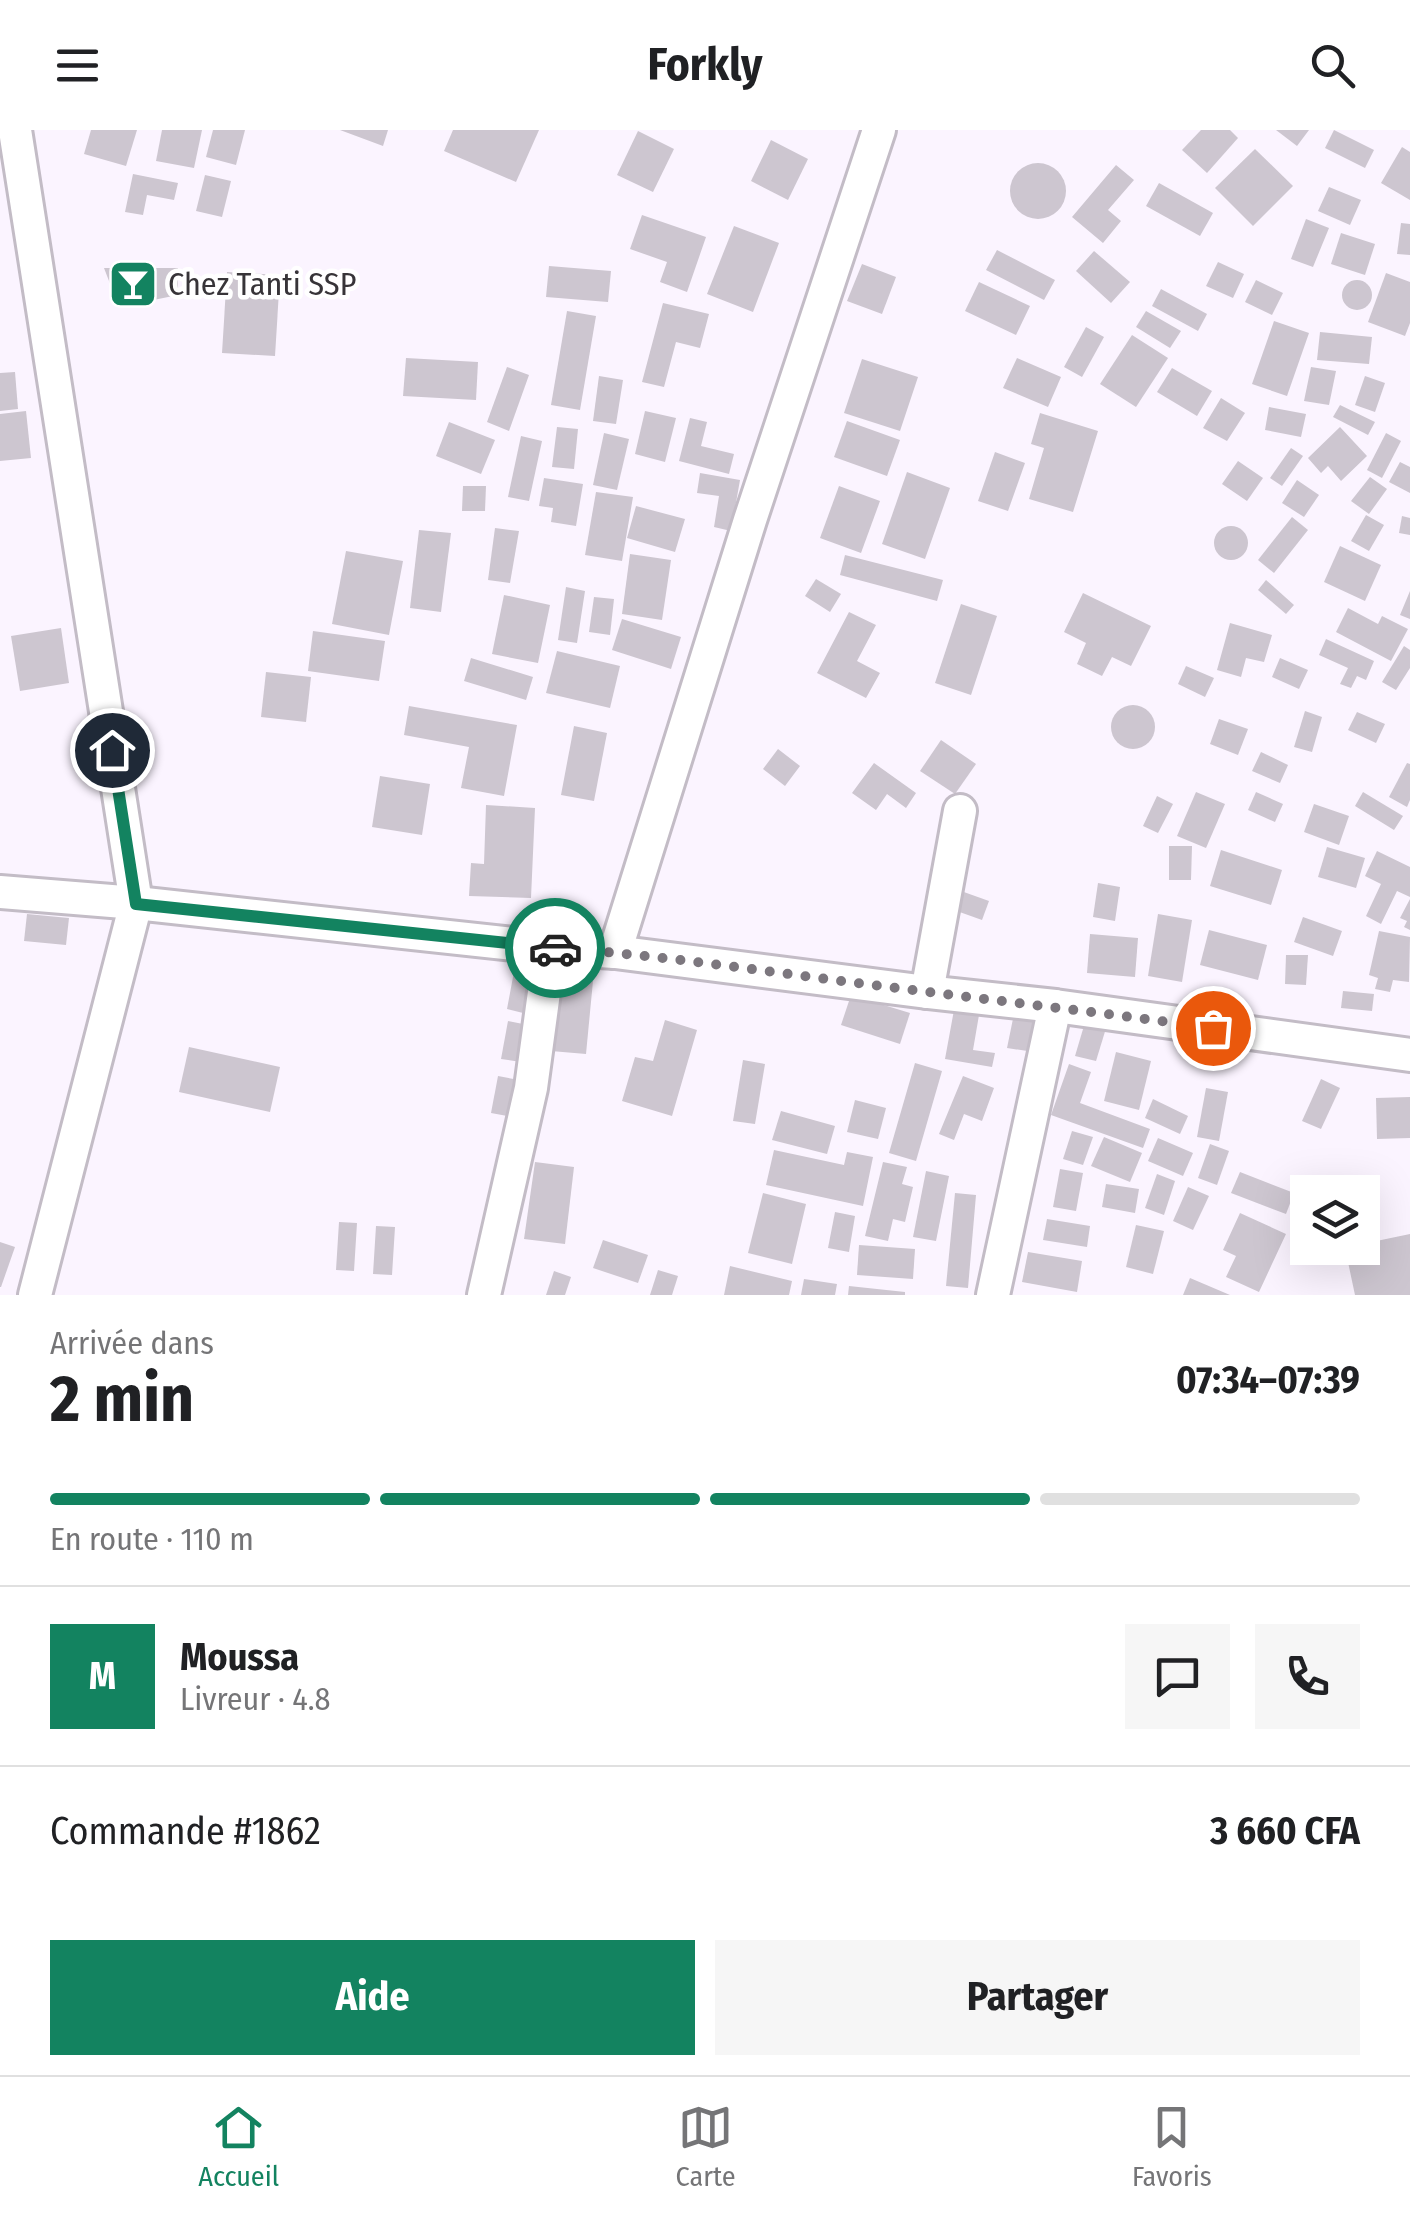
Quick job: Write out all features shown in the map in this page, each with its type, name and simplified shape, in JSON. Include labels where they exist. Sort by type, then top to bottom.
[{"type":"street","points":[[15,130],[13,199],[136,904],[35,1295]]},
{"type":"street","points":[[615,952],[750,520],[879,130]]},
{"type":"street","points":[[927,992],[960,811]]},
{"type":"street","points":[[0,892],[615,952],[1410,1055]]},
{"type":"street","points":[[484,1295],[530,1088],[550,948]]},
{"type":"street","points":[[994,1295],[1055,1006]]},
{"type":"building","points":[[91,130],[137,130],[126,166],[84,154]]},
{"type":"building","points":[[162,130],[202,130],[194,168],[156,161]]},
{"type":"building","points":[[213,130],[245,130],[236,165],[206,157]]},
{"type":"building","points":[[340,130],[388,130],[383,146]]},
{"type":"building","points":[[453,130],[539,130],[516,182],[444,151]]},
{"type":"building","points":[[1201,130],[1230,130],[1238,138],[1207,173],[1182,150]]},
{"type":"building","points":[[1276,130],[1309,130],[1297,146]]},
{"type":"building","points":[[1334,130],[1374,150],[1365,168],[1325,148]]},
{"type":"building","points":[[638,131],[674,149],[653,192],[617,175]]},
{"type":"building","points":[[771,140],[808,159],[788,200],[751,181]]},
{"type":"building","points":[[1402,147],[1410,152],[1410,200],[1381,183]]},
{"type":"building","points":[[1255,149],[1293,186],[1253,226],[1215,188]]},
{"type":"building","points":[[1038,163],[1058,171],[1066,191],[1058,211],[1038,219],[1018,211],[1010,191],[1018,171]]},
{"type":"building","points":[[1116,165],[1134,180],[1108,210],[1121,221],[1103,243],[1072,217]]},
{"type":"building","points":[[133,174],[178,183],[174,200],[147,195],[143,215],[125,212]]},
{"type":"building","points":[[205,175],[231,181],[222,217],[196,211]]},
{"type":"building","points":[[1159,183],[1213,213],[1200,236],[1146,206]]},
{"type":"building","points":[[1329,187],[1361,200],[1350,225],[1318,211]]},
{"type":"building","points":[[642,215],[706,237],[687,292],[660,282],[667,262],[630,249]]},
{"type":"building","points":[[1306,219],[1329,228],[1313,267],[1291,259]]},
{"type":"building","points":[[1401,223],[1410,224],[1410,255],[1397,254]]},
{"type":"building","points":[[734,226],[779,243],[753,312],[707,294]]},
{"type":"building","points":[[1341,233],[1375,244],[1365,275],[1331,264]]},
{"type":"building","points":[[997,250],[1055,280],[1044,300],[986,270]]},
{"type":"building","points":[[1094,251],[1130,282],[1111,303],[1076,271]]},
{"type":"building","points":[[1218,262],[1244,274],[1233,298],[1206,286]]},
{"type":"building","points":[[862,264],[896,277],[882,314],[847,301]]},
{"type":"building","points":[[549,266],[611,271],[608,302],[546,297]]},
{"type":"building","points":[[104,268],[178,268],[178,295],[119,307]]},
{"type":"building","points":[[227,272],[280,275],[275,356],[222,353]]},
{"type":"building","points":[[1386,273],[1410,282],[1410,323],[1405,336],[1368,322]]},
{"type":"building","points":[[1256,280],[1283,293],[1272,315],[1245,302]]},
{"type":"building","points":[[1357,280],[1368,284],[1372,295],[1368,306],[1357,310],[1346,306],[1342,295],[1346,284]]},
{"type":"building","points":[[979,282],[1030,306],[1016,335],[965,311]]},
{"type":"building","points":[[1161,289],[1207,314],[1198,331],[1152,306]]},
{"type":"building","points":[[663,303],[709,314],[700,348],[676,342],[664,387],[642,382]]},
{"type":"building","points":[[567,311],[596,316],[580,410],[551,405]]},
{"type":"building","points":[[1146,311],[1181,331],[1170,348],[1136,327]]},
{"type":"building","points":[[1274,321],[1309,333],[1287,396],[1252,384]]},
{"type":"building","points":[[1086,327],[1104,337],[1082,377],[1064,367]]},
{"type":"building","points":[[1320,332],[1372,337],[1369,364],[1317,360]]},
{"type":"building","points":[[1132,335],[1168,358],[1136,407],[1100,384]]},
{"type":"building","points":[[406,358],[478,362],[476,400],[403,396]]},
{"type":"building","points":[[1017,358],[1061,377],[1048,407],[1003,388]]},
{"type":"building","points":[[862,359],[918,377],[900,431],[844,413]]},
{"type":"building","points":[[507,367],[529,375],[509,431],[487,422]]},
{"type":"building","points":[[1311,367],[1336,371],[1329,405],[1304,401]]},
{"type":"building","points":[[1172,368],[1212,391],[1197,416],[1157,392]]},
{"type":"building","points":[[15,372],[18,409],[0,411],[0,373]]},
{"type":"building","points":[[599,376],[623,380],[616,424],[593,421]]},
{"type":"building","points":[[1365,376],[1385,383],[1375,412],[1355,405]]},
{"type":"building","points":[[1221,398],[1245,413],[1227,441],[1203,428]]},
{"type":"building","points":[[1340,405],[1375,422],[1368,435],[1333,417]]},
{"type":"building","points":[[1269,407],[1306,414],[1301,437],[1265,430]]},
{"type":"building","points":[[26,411],[31,458],[0,461],[0,414]]},
{"type":"building","points":[[645,411],[676,418],[665,462],[635,454]]},
{"type":"building","points":[[1040,413],[1098,431],[1073,512],[1029,499],[1044,448],[1031,444]]},
{"type":"building","points":[[690,418],[707,422],[701,446],[734,454],[729,474],[679,461]]},
{"type":"building","points":[[847,421],[900,440],[887,476],[834,457]]},
{"type":"building","points":[[449,422],[495,440],[481,474],[436,456]]},
{"type":"building","points":[[557,427],[578,429],[574,469],[552,467]]},
{"type":"building","points":[[1340,427],[1367,456],[1341,481],[1328,466],[1321,473],[1308,458]]},
{"type":"building","points":[[604,433],[629,439],[617,490],[593,485]]},
{"type":"building","points":[[1386,433],[1401,441],[1382,478],[1367,470]]},
{"type":"building","points":[[521,436],[542,441],[529,501],[508,497]]},
{"type":"building","points":[[1291,448],[1303,456],[1282,486],[1270,478]]},
{"type":"building","points":[[995,452],[1025,463],[1008,511],[978,501]]},
{"type":"building","points":[[1238,461],[1263,478],[1247,501],[1222,484]]},
{"type":"building","points":[[1400,462],[1410,467],[1410,493],[1389,482]]},
{"type":"building","points":[[907,472],[950,488],[925,559],[882,544]]},
{"type":"building","points":[[700,473],[740,480],[731,531],[714,527],[719,496],[697,493]]},
{"type":"building","points":[[1370,477],[1387,489],[1369,514],[1351,501]]},
{"type":"building","points":[[544,478],[583,484],[576,526],[551,522],[553,508],[539,506]]},
{"type":"building","points":[[1297,480],[1319,495],[1304,517],[1282,503]]},
{"type":"building","points":[[463,486],[486,486],[485,511],[462,511]]},
{"type":"building","points":[[839,486],[880,501],[861,553],[820,538]]},
{"type":"building","points":[[596,492],[633,497],[622,561],[585,555]]},
{"type":"building","points":[[636,506],[685,519],[675,552],[627,538]]},
{"type":"building","points":[[1366,515],[1384,525],[1369,551],[1351,541]]},
{"type":"building","points":[[1402,516],[1410,518],[1410,535],[1399,533]]},
{"type":"building","points":[[1292,517],[1308,530],[1274,573],[1258,560]]},
{"type":"building","points":[[1231,526],[1243,531],[1248,543],[1243,555],[1231,560],[1219,555],[1214,543],[1219,531]]},
{"type":"building","points":[[495,528],[519,531],[510,583],[488,580]]},
{"type":"building","points":[[419,530],[451,533],[441,612],[410,608]]},
{"type":"building","points":[[1340,546],[1381,565],[1365,601],[1324,582]]},
{"type":"building","points":[[346,551],[403,561],[389,635],[332,624]]},
{"type":"building","points":[[630,554],[671,560],[662,620],[622,614]]},
{"type":"building","points":[[845,555],[943,580],[937,601],[840,575]]},
{"type":"building","points":[[816,579],[841,594],[830,612],[805,596]]},
{"type":"building","points":[[1266,580],[1294,605],[1286,614],[1258,590]]},
{"type":"building","points":[[566,587],[585,591],[577,643],[558,640]]},
{"type":"building","points":[[1410,591],[1410,619],[1400,615]]},
{"type":"building","points":[[1083,593],[1151,626],[1131,666],[1112,657],[1102,676],[1077,664],[1086,643],[1064,632]]},
{"type":"building","points":[[504,595],[550,605],[538,663],[492,654]]},
{"type":"building","points":[[594,597],[614,599],[610,635],[589,632]]},
{"type":"building","points":[[961,604],[997,616],[971,695],[935,683]]},
{"type":"building","points":[[1348,608],[1378,624],[1382,616],[1408,629],[1391,661],[1336,632]]},
{"type":"building","points":[[849,612],[876,625],[857,661],[880,673],[866,698],[817,673]]},
{"type":"building","points":[[622,619],[681,637],[671,669],[612,650]]},
{"type":"building","points":[[1230,623],[1272,635],[1264,662],[1246,658],[1241,677],[1217,670]]},
{"type":"building","points":[[61,628],[69,683],[20,691],[11,636]]},
{"type":"building","points":[[313,631],[385,641],[379,681],[308,671]]},
{"type":"building","points":[[1326,639],[1374,661],[1366,680],[1357,676],[1351,688],[1340,684],[1348,668],[1319,655]]},
{"type":"building","points":[[1404,646],[1410,650],[1410,668],[1396,690],[1382,682]]},
{"type":"building","points":[[557,651],[620,666],[610,708],[546,693]]},
{"type":"building","points":[[471,658],[533,677],[526,700],[464,681]]},
{"type":"building","points":[[1280,658],[1308,670],[1299,689],[1272,677]]},
{"type":"building","points":[[1186,666],[1214,678],[1205,697],[1178,684]]},
{"type":"building","points":[[266,672],[311,677],[306,722],[261,717]]},
{"type":"building","points":[[1133,705],[1149,711],[1155,727],[1149,743],[1133,749],[1117,743],[1111,727],[1117,711]]},
{"type":"building","points":[[409,706],[517,725],[504,796],[461,788],[469,747],[404,735]]},
{"type":"building","points":[[1305,711],[1322,717],[1312,752],[1294,747]]},
{"type":"building","points":[[1357,712],[1385,724],[1376,743],[1348,730]]},
{"type":"building","points":[[1219,719],[1248,729],[1238,755],[1210,744]]},
{"type":"building","points":[[574,726],[607,733],[594,801],[561,795]]},
{"type":"building","points":[[941,740],[976,764],[955,794],[920,771]]},
{"type":"building","points":[[778,749],[800,766],[785,786],[763,769]]},
{"type":"building","points":[[1261,752],[1288,765],[1280,783],[1252,771]]},
{"type":"building","points":[[874,763],[916,793],[906,808],[887,794],[876,810],[852,793]]},
{"type":"building","points":[[1407,763],[1410,800],[1407,807],[1389,797]]},
{"type":"building","points":[[380,776],[430,784],[422,835],[372,827]]},
{"type":"building","points":[[1196,792],[1225,804],[1206,848],[1177,836]]},
{"type":"building","points":[[1256,792],[1283,804],[1275,822],[1248,810]]},
{"type":"building","points":[[1363,792],[1403,816],[1394,830],[1355,806]]},
{"type":"building","points":[[1157,796],[1173,804],[1158,833],[1143,826]]},
{"type":"building","points":[[1314,804],[1349,816],[1339,845],[1304,832]]},
{"type":"building","points":[[486,805],[535,808],[531,898],[469,896],[471,863],[484,864]]},
{"type":"building","points":[[1169,846],[1192,846],[1191,880],[1169,880]]},
{"type":"building","points":[[1327,847],[1365,858],[1356,888],[1318,877]]},
{"type":"building","points":[[1221,850],[1282,870],[1271,905],[1210,886]]},
{"type":"building","points":[[1377,851],[1410,867],[1410,897],[1397,891],[1381,924],[1366,916],[1381,884],[1365,876]]},
{"type":"building","points":[[1098,883],[1120,887],[1115,921],[1093,917]]},
{"type":"building","points":[[961,891],[989,901],[982,920],[954,910]]},
{"type":"building","points":[[1410,899],[1410,930],[1404,927],[1407,921],[1400,918]]},
{"type":"building","points":[[27,914],[69,918],[66,945],[24,941]]},
{"type":"building","points":[[1158,914],[1192,920],[1182,982],[1148,976]]},
{"type":"building","points":[[1303,917],[1342,931],[1333,956],[1294,942]]},
{"type":"building","points":[[1209,930],[1267,945],[1258,980],[1200,965]]},
{"type":"building","points":[[1379,931],[1410,937],[1409,982],[1393,980],[1390,992],[1375,989],[1378,978],[1369,975]]},
{"type":"building","points":[[1090,934],[1138,938],[1135,977],[1087,973]]},
{"type":"building","points":[[1286,955],[1308,955],[1306,985],[1285,984]]},
{"type":"building","points":[[516,961],[536,965],[527,1014],[507,1009]]},
{"type":"building","points":[[558,977],[593,981],[586,1054],[551,1051]]},
{"type":"building","points":[[1343,991],[1374,994],[1372,1011],[1341,1008]]},
{"type":"building","points":[[851,995],[910,1013],[900,1044],[841,1025]]},
{"type":"building","points":[[1015,1009],[1041,1014],[1034,1052],[1007,1048]]},
{"type":"building","points":[[954,1010],[979,1015],[973,1050],[995,1053],[992,1067],[945,1059]]},
{"type":"building","points":[[1086,1019],[1107,1025],[1096,1061],[1075,1056]]},
{"type":"building","points":[[665,1020],[697,1030],[672,1116],[622,1101],[635,1057],[653,1061]]},
{"type":"building","points":[[508,1021],[528,1025],[521,1062],[501,1059]]},
{"type":"building","points":[[189,1047],[280,1067],[270,1112],[179,1092]]},
{"type":"building","points":[[1116,1052],[1151,1061],[1139,1110],[1104,1101]]},
{"type":"building","points":[[743,1060],[765,1064],[755,1124],[733,1121]]},
{"type":"building","points":[[915,1063],[942,1071],[916,1161],[889,1153]]},
{"type":"building","points":[[1069,1064],[1091,1072],[1080,1103],[1150,1129],[1143,1148],[1051,1115]]},
{"type":"building","points":[[498,1076],[519,1080],[512,1117],[491,1113]]},
{"type":"building","points":[[963,1076],[994,1088],[982,1121],[964,1114],[954,1140],[939,1134]]},
{"type":"building","points":[[1321,1079],[1340,1088],[1321,1129],[1302,1121]]},
{"type":"building","points":[[1206,1088],[1228,1092],[1219,1141],[1197,1137]]},
{"type":"building","points":[[1410,1097],[1410,1138],[1377,1139],[1376,1098]]},
{"type":"building","points":[[1153,1099],[1188,1116],[1180,1134],[1145,1118]]},
{"type":"building","points":[[855,1100],[886,1108],[878,1139],[847,1132]]},
{"type":"building","points":[[781,1111],[835,1126],[827,1154],[772,1140]]},
{"type":"building","points":[[1072,1131],[1093,1137],[1083,1165],[1063,1159]]},
{"type":"building","points":[[1104,1137],[1142,1153],[1130,1182],[1091,1166]]},
{"type":"building","points":[[1158,1138],[1193,1153],[1183,1176],[1148,1161]]},
{"type":"building","points":[[1210,1144],[1229,1151],[1217,1185],[1198,1178]]},
{"type":"building","points":[[774,1150],[844,1165],[847,1152],[873,1157],[863,1206],[766,1185]]},
{"type":"building","points":[[535,1162],[574,1167],[565,1244],[524,1239]]},
{"type":"building","points":[[883,1162],[907,1167],[902,1184],[913,1187],[905,1222],[893,1219],[888,1241],[865,1236]]},
{"type":"building","points":[[1060,1169],[1083,1173],[1076,1211],[1053,1207]]},
{"type":"building","points":[[926,1171],[949,1176],[936,1241],[913,1237]]},
{"type":"building","points":[[1240,1172],[1290,1191],[1290,1204],[1286,1214],[1231,1193]]},
{"type":"building","points":[[1157,1174],[1175,1181],[1164,1215],[1145,1208]]},
{"type":"building","points":[[1106,1184],[1139,1189],[1135,1213],[1102,1207]]},
{"type":"building","points":[[1188,1187],[1209,1196],[1193,1230],[1173,1221]]},
{"type":"building","points":[[763,1193],[806,1204],[792,1264],[748,1253]]},
{"type":"building","points":[[955,1193],[976,1195],[968,1288],[946,1286]]},
{"type":"building","points":[[835,1212],[855,1216],[849,1252],[828,1248]]},
{"type":"building","points":[[1240,1213],[1286,1234],[1259,1292],[1226,1277],[1236,1256],[1223,1250]]},
{"type":"building","points":[[1047,1219],[1090,1226],[1087,1247],[1043,1240]]},
{"type":"building","points":[[339,1222],[357,1223],[354,1271],[336,1270]]},
{"type":"building","points":[[1136,1225],[1164,1231],[1153,1274],[1126,1267]]},
{"type":"building","points":[[376,1226],[395,1227],[392,1275],[373,1274]]},
{"type":"building","points":[[1410,1234],[1410,1295],[1355,1295],[1349,1265],[1380,1265],[1380,1240]]},
{"type":"building","points":[[603,1240],[648,1255],[638,1283],[593,1268]]},
{"type":"building","points":[[0,1242],[15,1247],[1,1287],[0,1287]]},
{"type":"building","points":[[859,1245],[915,1249],[913,1279],[857,1275]]},
{"type":"building","points":[[1028,1252],[1082,1261],[1077,1292],[1022,1282]]},
{"type":"building","points":[[730,1266],[792,1281],[789,1295],[724,1295]]},
{"type":"building","points":[[658,1270],[678,1276],[672,1295],[650,1295]]},
{"type":"building","points":[[554,1271],[571,1277],[565,1295],[546,1295]]},
{"type":"building","points":[[1190,1278],[1230,1295],[1183,1295]]},
{"type":"building","points":[[804,1279],[837,1284],[835,1295],[801,1295]]},
{"type":"building","points":[[849,1286],[905,1292],[905,1295],[848,1295]]},
{"type":"way so far","points":[[555,948],[615,952],[1213,1028]]},
{"type":"place","name":"Chez Tanti SSP","points":[[133,284]]},
{"type":"route","points":[[112,750],[136,904],[555,948]]}]
